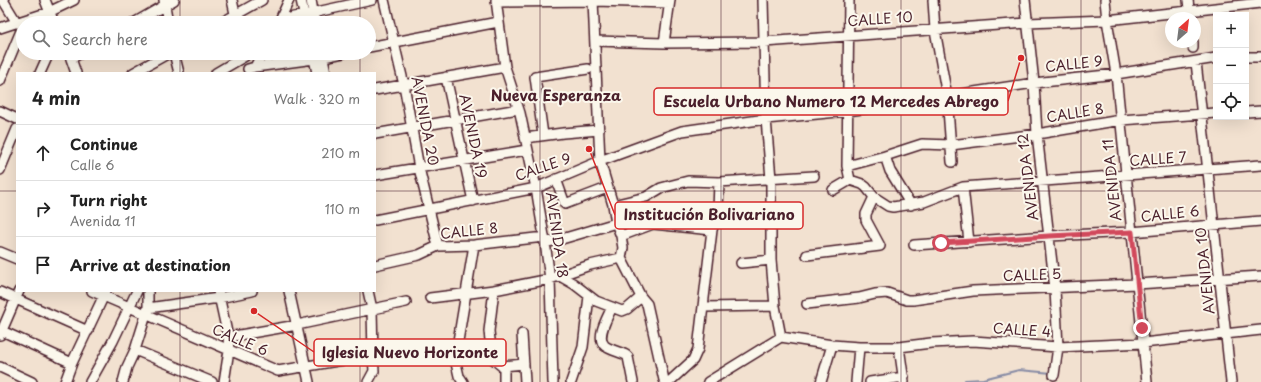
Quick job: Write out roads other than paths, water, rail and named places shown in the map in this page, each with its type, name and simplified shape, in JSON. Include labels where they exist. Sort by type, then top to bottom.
[{"type":"street","points":[[3,0],[16,16]]},
{"type":"street","points":[[45,0],[51,16]]},
{"type":"street","points":[[39,16],[74,0]]},
{"type":"street","points":[[144,16],[164,2],[174,0]]},
{"type":"street","points":[[232,0],[235,16]]},
{"type":"street","points":[[240,16],[262,0]]},
{"type":"street","points":[[282,16],[290,0]]},
{"type":"street","points":[[301,0],[308,16]]},
{"type":"street","points":[[308,16],[311,0]]},
{"type":"street","points":[[308,16],[372,0]]},
{"type":"street","name":"AVENIDA 20","points":[[384,0],[404,85],[419,168],[438,246]]},
{"type":"street","points":[[594,0],[600,161],[613,205],[616,223],[621,236],[623,248],[621,258],[641,297],[648,304],[664,380],[667,382],[669,382],[693,360],[698,349],[712,230],[718,211],[719,182]]},
{"type":"street","points":[[708,382],[781,337],[775,306],[771,260],[771,179],[766,119],[763,0]]},
{"type":"street","points":[[848,0],[847,166],[850,180]]},
{"type":"street","points":[[933,0],[935,30],[947,96],[952,162]]},
{"type":"street","name":"AVENIDA 12","points":[[1025,0],[1034,82],[1037,134],[1055,289],[1058,347],[1054,375]]},
{"type":"street","name":"AVENIDA 11","points":[[1105,0],[1116,74],[1147,382]]},
{"type":"street","points":[[1188,0],[1190,12]]},
{"type":"street","points":[[496,1],[669,1],[664,43]]},
{"type":"street","name":"AVENIDA 18","points":[[496,1],[505,66],[518,109],[536,188],[550,279],[553,382]]},
{"type":"street","points":[[164,2],[167,16]]},
{"type":"street","name":"CALLE 10","points":[[1201,12],[1261,4]]},
{"type":"street","name":"CALLE 10","points":[[595,41],[664,43],[764,42],[1027,23],[1165,16]]},
{"type":"street","points":[[376,46],[498,22]]},
{"type":"street","points":[[0,28],[16,24]]},
{"type":"street","points":[[0,81],[16,39]]},
{"type":"street","points":[[1249,57],[1261,56]]},
{"type":"street","name":"CALLE 9","points":[[376,220],[536,188],[600,161],[682,131],[766,119],[848,111],[1034,82],[1116,74],[1213,59]]},
{"type":"street","points":[[40,72],[46,60]]},
{"type":"street","points":[[71,60],[76,72]]},
{"type":"street","points":[[136,72],[157,60]]},
{"type":"street","points":[[176,60],[179,72]]},
{"type":"street","points":[[218,72],[236,60]]},
{"type":"street","points":[[246,60],[250,70]]},
{"type":"street","points":[[250,70],[257,60]]},
{"type":"street","points":[[250,70],[299,60]]},
{"type":"street","points":[[317,72],[318,60]]},
{"type":"street","points":[[320,60],[326,72]]},
{"type":"street","name":"AVENIDA 10","points":[[1196,62],[1231,382]]},
{"type":"street","points":[[376,90],[505,66]]},
{"type":"street","points":[[543,136],[536,77],[588,69]]},
{"type":"street","name":"AVENIDA 19","points":[[446,77],[473,201]]},
{"type":"street","points":[[376,134],[518,109]]},
{"type":"street","points":[[0,111],[16,119]]},
{"type":"street","points":[[1249,112],[1261,111]]},
{"type":"street","name":"CALLE 8","points":[[847,166],[922,144],[951,145],[1037,134],[1120,120],[1213,113]]},
{"type":"street","points":[[525,138],[599,130]]},
{"type":"street","points":[[0,170],[16,131]]},
{"type":"street","points":[[376,175],[527,150]]},
{"type":"street","points":[[885,156],[890,171],[911,205]]},
{"type":"street","name":"CALLE 7","points":[[874,197],[888,206],[893,207],[924,202],[963,187],[1261,165]]},
{"type":"street","points":[[613,205],[646,197],[661,188],[688,181],[719,182],[814,176]]},
{"type":"street","points":[[556,179],[565,204],[607,188]]},
{"type":"street","points":[[646,197],[664,180]]},
{"type":"street","points":[[833,190],[850,180]]},
{"type":"street","points":[[807,255],[880,246],[866,220],[866,214],[874,197],[866,187],[850,180]]},
{"type":"street","points":[[963,187],[969,242]]},
{"type":"street","name":"CALLE 6","points":[[914,245],[1132,232],[1261,221]]},
{"type":"street","name":"CALLE 8","points":[[376,265],[420,255],[438,246],[544,240],[554,241],[616,223]]},
{"type":"street","points":[[621,236],[653,224],[712,230]]},
{"type":"street","points":[[463,382],[459,376],[455,359],[467,294],[474,244]]},
{"type":"street","points":[[0,252],[16,259]]},
{"type":"street","points":[[430,298],[494,290],[550,279],[590,265],[621,258]]},
{"type":"street","points":[[741,263],[771,260]]},
{"type":"street","points":[[560,276],[574,284],[589,296],[622,311],[627,309],[641,297]]},
{"type":"street","name":"CALLE 5","points":[[807,304],[888,293],[907,300],[913,300],[973,291],[1055,289],[1261,276]]},
{"type":"street","points":[[494,290],[489,331],[492,358],[502,366],[504,370],[504,382]]},
{"type":"street","points":[[0,292],[17,295],[88,331]]},
{"type":"street","points":[[90,382],[113,341],[137,292]]},
{"type":"street","points":[[123,382],[147,311],[148,292]]},
{"type":"street","points":[[147,311],[218,294],[241,292]]},
{"type":"street","points":[[289,292],[309,382]]},
{"type":"street","points":[[368,292],[372,309],[372,355],[374,371],[368,382]]},
{"type":"street","points":[[65,382],[72,363],[105,294]]},
{"type":"street","name":"CALLE 6","points":[[105,294],[129,308],[147,311],[229,350],[278,371],[372,355]]},
{"type":"street","points":[[218,294],[228,337],[229,350],[224,382]]},
{"type":"street","points":[[17,295],[1,332],[72,363]]},
{"type":"street","points":[[571,382],[583,347],[589,296]]},
{"type":"street","points":[[228,337],[297,325],[406,302]]},
{"type":"street","points":[[704,307],[775,306]]},
{"type":"street","points":[[612,307],[601,335],[602,341],[606,346],[628,357],[633,382]]},
{"type":"street","name":"CALLE 4","points":[[781,337],[832,345],[859,347],[899,347],[931,343],[973,341],[1058,347],[1143,343],[1261,330]]},
{"type":"street","points":[[522,334],[525,382]]},
{"type":"street","points":[[821,382],[832,345]]},
{"type":"street","points":[[856,382],[859,347]]},
{"type":"street","points":[[870,382],[904,379],[899,347]]},
{"type":"street","points":[[135,350],[212,382]]},
{"type":"street","points":[[502,366],[524,364]]},
{"type":"street","points":[[0,368],[32,382]]},
{"type":"waterway","points":[[0,116],[8,120]]},
{"type":"waterway","points":[[965,380],[983,379],[1019,370],[1052,373]]},
{"type":"place","name":"Escuela Urbano Numero 12 Mercedes Abrego","points":[[1021,58]]},
{"type":"place","name":"Institución Bolivariano","points":[[589,149]]},
{"type":"place","name":"Iglesia Nuevo Horizonte","points":[[254,311]]},
{"type":"district","name":"Nueva Esperanza","points":[[556,96]]}]
